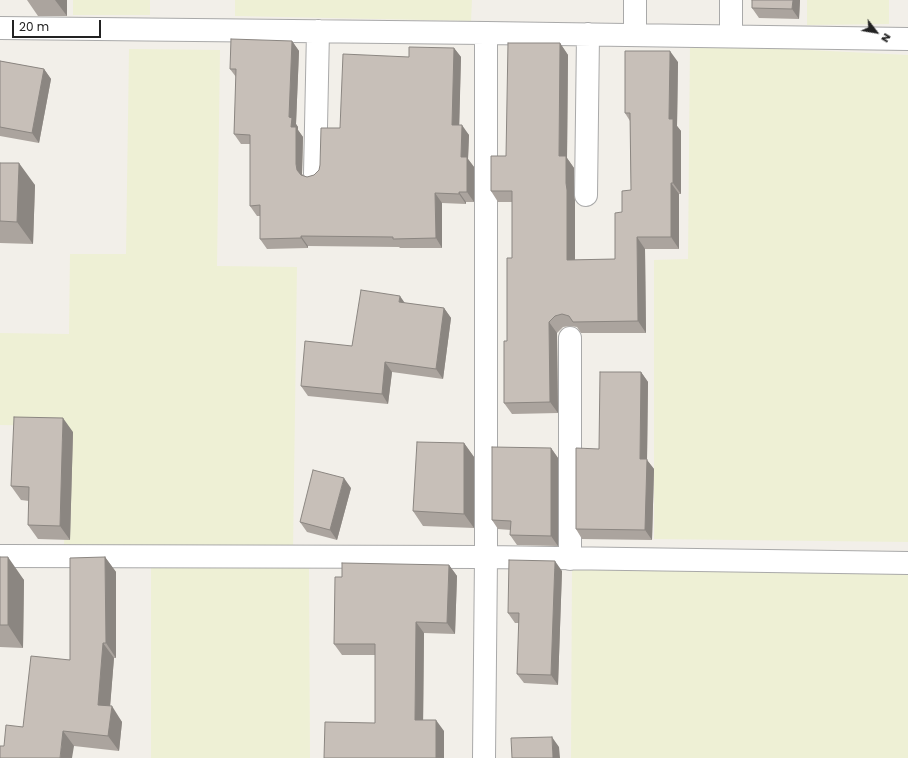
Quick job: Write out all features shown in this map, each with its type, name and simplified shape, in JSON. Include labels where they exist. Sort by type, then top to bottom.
[{"type":"street","points":[[635,0],[635,35]]},
{"type":"street","points":[[731,0],[731,36]]},
{"type":"street","points":[[0,28],[908,39]]},
{"type":"street","points":[[315,174],[318,31]]},
{"type":"street","points":[[484,758],[486,557],[486,33]]},
{"type":"street","points":[[586,195],[588,34]]},
{"type":"street","points":[[570,338],[570,559]]},
{"type":"street","points":[[0,556],[486,557],[908,563]]},
{"type":"green space","points":[[73,0],[150,0],[150,15],[73,15]]},
{"type":"green space","points":[[235,0],[472,0],[471,21],[235,16]]},
{"type":"green space","points":[[807,0],[889,0],[889,24],[807,25]]},
{"type":"green space","points":[[690,44],[908,55],[908,542],[654,539],[654,260],[688,259]]},
{"type":"green space","points":[[129,49],[220,50],[217,266],[297,267],[293,552],[64,550],[66,426],[0,425],[0,333],[69,334],[70,254],[126,254]]},
{"type":"green space","points":[[151,568],[309,568],[310,758],[151,758]]},
{"type":"green space","points":[[572,568],[908,573],[908,758],[571,758]]},
{"type":"building","points":[[752,0],[793,0],[792,9],[752,8]]},
{"type":"building","points":[[231,39],[292,41],[289,117],[292,118],[291,127],[296,127],[297,170],[301,175],[307,177],[314,175],[319,170],[321,128],[340,128],[343,54],[409,57],[409,47],[454,48],[452,125],[462,125],[461,157],[467,157],[467,192],[459,192],[459,194],[435,193],[436,238],[393,239],[393,237],[301,236],[301,238],[260,239],[260,205],[250,206],[250,135],[234,134],[236,69],[230,69]]},
{"type":"building","points":[[508,43],[560,43],[559,156],[566,156],[567,260],[615,259],[615,213],[622,212],[622,191],[631,190],[630,113],[625,113],[625,51],[670,51],[669,119],[673,119],[671,237],[637,237],[638,321],[573,322],[569,316],[562,314],[555,316],[549,322],[550,402],[504,403],[504,341],[507,341],[507,258],[512,258],[512,191],[491,191],[491,156],[506,156]]},
{"type":"building","points":[[0,61],[44,69],[32,133],[0,127]]},
{"type":"building","points":[[0,163],[19,163],[17,222],[0,221]]},
{"type":"building","points":[[361,290],[400,296],[399,302],[444,308],[436,369],[385,362],[382,394],[301,386],[305,341],[352,346]]},
{"type":"building","points":[[600,372],[641,372],[640,459],[647,459],[645,530],[576,529],[576,448],[599,449]]},
{"type":"building","points":[[14,417],[63,418],[60,526],[28,525],[29,487],[11,486]]},
{"type":"building","points":[[417,442],[464,443],[464,514],[413,511]]},
{"type":"building","points":[[492,447],[551,448],[551,536],[510,535],[511,521],[492,520]]},
{"type":"building","points":[[313,470],[344,478],[330,530],[300,522]]},
{"type":"building","points":[[0,557],[8,557],[8,625],[0,625]]},
{"type":"building","points":[[105,557],[106,643],[103,643],[98,705],[112,706],[108,736],[63,731],[60,758],[0,758],[0,746],[4,746],[6,725],[23,727],[31,656],[70,660],[70,558]]},
{"type":"building","points":[[509,560],[555,561],[551,675],[517,674],[519,613],[508,613]]},
{"type":"building","points":[[342,563],[449,565],[447,623],[416,622],[415,720],[436,720],[436,758],[324,758],[325,722],[375,723],[375,644],[334,644],[335,577],[342,577]]},
{"type":"building","points":[[552,737],[553,758],[512,758],[511,738]]}]
